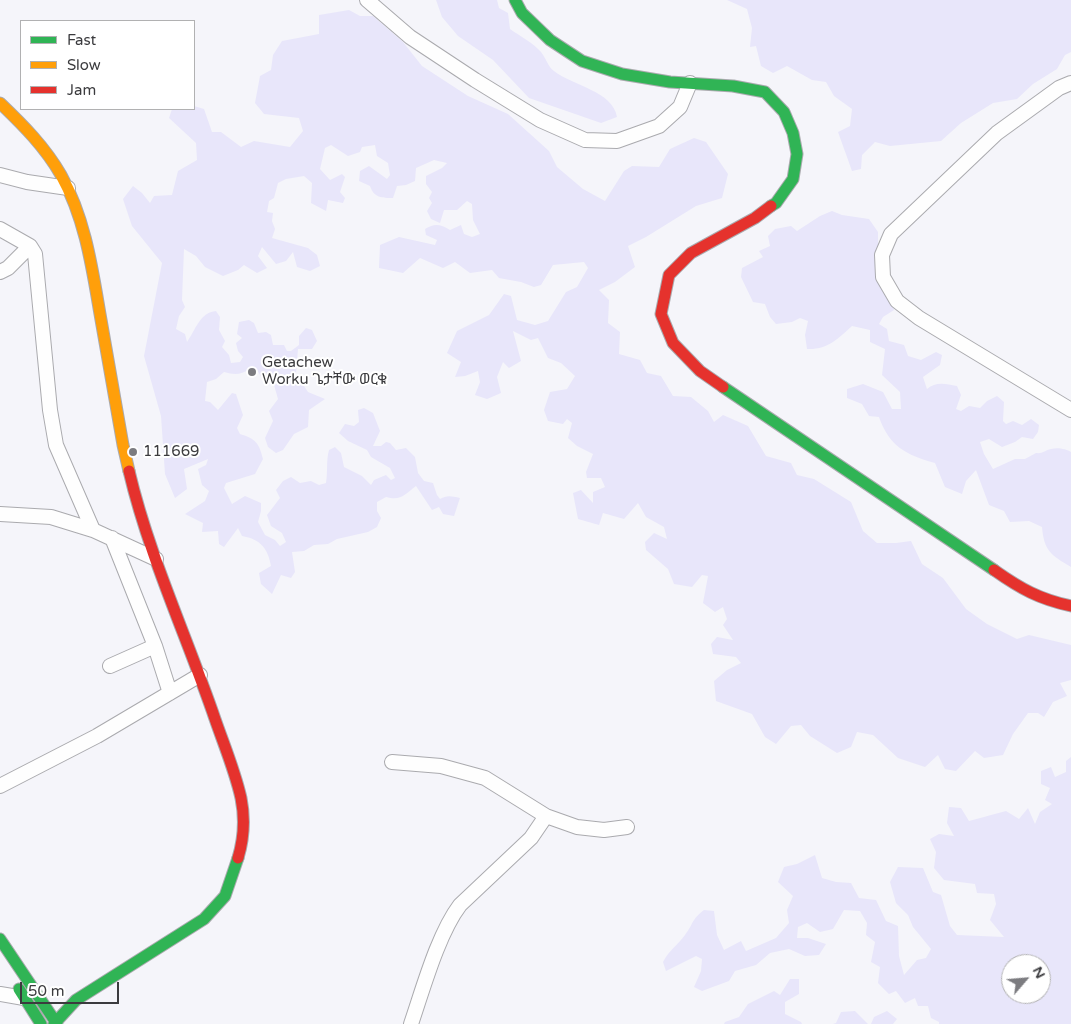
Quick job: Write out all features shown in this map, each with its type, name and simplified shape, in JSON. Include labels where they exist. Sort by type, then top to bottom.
[{"type":"street","points":[[367,0],[410,37],[475,80],[540,120],[585,140],[617,141],[660,126],[680,107],[690,83]]},
{"type":"street","points":[[515,0],[522,13],[550,40],[582,61],[622,74],[670,82],[733,86],[764,92],[784,112],[793,134],[797,154],[793,179],[776,203],[755,218],[692,253],[668,275],[661,314],[673,343],[700,371],[1020,588],[1048,601],[1071,606]]},
{"type":"street","points":[[1071,83],[1059,88],[996,133],[890,234],[882,255],[883,277],[897,302],[919,318],[1071,410]]},
{"type":"street","points":[[0,103],[37,140],[56,166],[68,188],[90,257],[123,445],[131,479],[156,559],[200,675],[232,767],[241,798],[244,820],[243,843],[229,886],[225,896],[204,920],[76,1000],[56,1023],[0,938]]},
{"type":"street","points":[[0,175],[27,182],[68,188]]},
{"type":"street","points":[[0,229],[30,246],[35,254],[50,410],[56,445],[94,530]]},
{"type":"street","points":[[0,272],[8,268],[30,246]]},
{"type":"street","points":[[0,514],[51,517],[94,530],[156,559]]},
{"type":"street","points":[[112,538],[155,646],[170,693]]},
{"type":"street","points":[[110,666],[155,646]]},
{"type":"street","points":[[0,786],[97,736],[200,675]]},
{"type":"street","points":[[392,762],[441,766],[485,778],[546,816],[577,827],[604,830],[627,827]]},
{"type":"street","points":[[411,1024],[438,948],[452,916],[531,838],[546,816]]},
{"type":"street","points":[[14,983],[41,1024]]},
{"type":"street","points":[[0,994],[24,998]]},
{"type":"shaded area","points":[[436,0],[497,0],[499,8],[508,13],[510,29],[538,49],[554,71],[608,101],[614,108],[617,117],[601,123],[529,98],[493,60],[458,36],[442,17]]},
{"type":"shaded area","points":[[727,0],[1071,0],[1071,52],[1065,55],[1057,69],[1033,84],[1017,99],[993,103],[961,123],[941,141],[890,146],[875,142],[862,155],[861,169],[852,171],[838,132],[850,126],[852,109],[834,96],[826,82],[812,80],[787,66],[773,73],[761,66],[756,46],[750,47],[752,28],[747,9]]},
{"type":"shaded area","points":[[349,10],[360,16],[373,16],[403,42],[422,66],[468,96],[508,114],[549,151],[557,167],[583,189],[605,201],[624,171],[632,166],[659,167],[670,149],[694,138],[706,142],[728,174],[722,198],[696,206],[628,246],[635,267],[615,282],[599,290],[609,300],[608,323],[620,332],[619,354],[640,360],[647,373],[661,376],[673,396],[691,397],[708,411],[714,422],[723,415],[748,426],[766,456],[791,463],[797,475],[814,479],[851,502],[863,531],[877,543],[911,541],[922,564],[943,578],[966,609],[987,624],[1017,639],[1029,635],[1071,645],[1071,680],[1060,683],[1067,696],[1053,702],[1044,717],[1038,713],[1028,713],[1013,734],[1003,755],[984,758],[975,751],[956,771],[945,769],[938,755],[925,767],[898,758],[873,735],[857,732],[851,747],[837,753],[810,736],[801,725],[791,726],[776,744],[765,737],[752,714],[716,701],[714,681],[727,670],[741,663],[736,657],[713,654],[711,644],[717,637],[733,640],[723,625],[727,619],[723,607],[715,612],[703,603],[708,576],[702,575],[692,587],[674,584],[668,569],[646,550],[645,542],[654,533],[667,539],[664,527],[646,517],[638,503],[624,519],[603,513],[599,525],[578,519],[573,493],[581,490],[593,503],[593,492],[605,487],[601,478],[587,478],[586,472],[593,454],[577,446],[568,438],[572,423],[567,419],[563,424],[548,421],[544,410],[550,392],[567,389],[575,376],[561,363],[548,358],[538,338],[531,340],[513,331],[521,361],[509,368],[503,362],[497,377],[501,393],[487,399],[475,395],[480,382],[478,371],[465,376],[455,377],[461,362],[447,353],[457,331],[489,315],[504,294],[511,296],[517,320],[535,325],[548,321],[566,292],[577,287],[588,268],[584,262],[553,265],[541,285],[534,287],[521,282],[499,278],[492,270],[470,273],[455,262],[443,268],[420,258],[403,273],[379,268],[380,245],[399,237],[435,245],[437,240],[426,235],[425,229],[435,225],[440,225],[450,230],[461,225],[464,234],[472,237],[480,234],[473,220],[472,204],[467,201],[457,210],[444,210],[440,223],[431,219],[427,211],[432,203],[429,198],[432,192],[426,184],[426,176],[442,168],[447,163],[434,160],[416,168],[415,181],[397,186],[393,198],[379,197],[370,186],[359,181],[360,171],[369,166],[387,179],[390,175],[388,163],[377,156],[375,145],[362,147],[360,152],[348,156],[331,145],[325,148],[320,169],[330,180],[342,174],[345,177],[340,192],[345,198],[343,203],[328,200],[326,211],[311,203],[312,183],[304,176],[286,179],[278,183],[274,198],[269,201],[267,212],[273,213],[272,221],[275,229],[272,238],[308,248],[317,255],[320,266],[310,271],[297,267],[293,252],[286,261],[276,264],[262,247],[258,256],[267,268],[257,273],[244,265],[238,270],[223,276],[205,267],[196,256],[184,249],[182,300],[185,307],[179,316],[176,329],[185,334],[187,342],[202,318],[210,312],[216,311],[220,317],[219,330],[225,341],[222,347],[229,355],[231,363],[240,362],[243,357],[238,351],[236,343],[242,338],[237,334],[239,322],[249,320],[254,323],[258,333],[266,332],[271,335],[273,345],[284,345],[287,351],[291,351],[299,345],[299,336],[306,328],[312,330],[317,341],[312,349],[298,349],[296,374],[308,392],[325,399],[309,410],[308,427],[294,434],[283,450],[276,453],[268,447],[265,438],[273,421],[269,411],[278,399],[274,385],[263,380],[257,370],[250,369],[237,374],[224,372],[216,379],[207,382],[205,401],[210,402],[218,410],[232,393],[236,394],[243,415],[237,428],[240,434],[256,442],[263,459],[255,474],[226,483],[224,488],[232,504],[245,496],[261,503],[258,522],[265,535],[275,540],[280,546],[286,542],[282,533],[271,526],[267,515],[280,498],[276,490],[283,481],[291,477],[300,483],[311,481],[319,485],[326,483],[329,450],[335,447],[341,453],[344,467],[362,476],[371,485],[374,480],[386,475],[391,480],[395,478],[390,468],[371,457],[367,450],[348,441],[339,433],[345,424],[354,426],[359,422],[358,410],[364,408],[373,413],[380,431],[373,446],[381,446],[386,442],[390,443],[396,450],[406,448],[415,457],[418,473],[424,481],[433,483],[440,499],[449,496],[460,498],[454,516],[443,514],[439,507],[432,510],[416,486],[399,498],[386,497],[377,502],[377,511],[381,518],[377,527],[368,532],[337,539],[328,544],[314,545],[304,551],[292,552],[295,572],[291,578],[281,575],[272,594],[261,584],[259,573],[271,566],[268,554],[262,545],[254,539],[242,536],[238,528],[224,547],[219,544],[218,531],[202,532],[203,523],[185,514],[205,501],[209,491],[202,485],[198,469],[206,465],[208,459],[184,469],[187,489],[175,498],[165,474],[161,416],[144,356],[162,263],[132,226],[123,199],[133,186],[150,203],[154,196],[172,195],[178,171],[197,160],[196,143],[169,118],[172,110],[195,110],[195,106],[204,109],[212,132],[221,132],[241,147],[254,141],[290,147],[303,131],[299,118],[264,114],[255,103],[260,76],[271,70],[273,55],[282,41],[319,34],[319,15]]},
{"type":"shaded area","points":[[832,211],[842,215],[869,219],[878,232],[878,252],[894,310],[883,317],[879,324],[887,329],[889,341],[904,345],[908,356],[921,360],[936,352],[942,355],[940,365],[923,377],[927,389],[938,384],[957,386],[961,395],[956,409],[961,411],[969,406],[980,408],[987,401],[997,396],[1004,402],[1003,421],[1006,424],[1013,421],[1022,425],[1031,419],[1039,425],[1038,432],[1033,439],[1022,437],[1002,447],[989,439],[980,442],[984,454],[993,469],[1015,459],[1025,459],[1036,453],[1053,448],[1071,452],[1071,567],[1050,552],[1045,542],[1042,527],[1029,521],[1010,522],[1004,511],[989,505],[976,470],[966,481],[962,494],[945,487],[935,463],[915,457],[900,448],[888,435],[879,417],[869,416],[862,404],[847,398],[847,389],[863,384],[883,392],[892,409],[901,409],[900,392],[882,375],[885,349],[870,342],[870,330],[852,326],[826,346],[807,349],[805,335],[808,321],[800,318],[792,322],[776,324],[770,317],[765,304],[753,302],[741,277],[742,268],[763,257],[759,251],[770,246],[768,236],[775,229],[791,226],[797,231],[820,216]]},
{"type":"shaded area","points":[[1071,757],[1071,1024],[939,1024],[939,1022],[931,1018],[928,1006],[918,1006],[915,998],[905,1003],[896,991],[889,994],[878,983],[880,967],[871,962],[875,942],[866,935],[867,923],[860,911],[844,910],[833,929],[820,932],[807,923],[798,927],[797,938],[808,938],[826,944],[819,955],[805,956],[789,949],[770,953],[756,965],[735,971],[729,981],[702,991],[694,987],[701,971],[702,959],[696,956],[666,971],[663,962],[685,935],[697,916],[704,910],[714,911],[717,935],[724,950],[741,941],[746,951],[776,938],[789,923],[787,910],[793,896],[778,882],[784,867],[797,864],[815,855],[822,878],[836,882],[851,883],[859,898],[876,900],[886,921],[898,926],[899,956],[904,975],[917,960],[926,958],[931,949],[913,927],[908,915],[896,903],[890,882],[898,867],[923,868],[933,892],[941,895],[950,926],[957,935],[1004,937],[990,920],[996,904],[994,894],[977,893],[975,884],[944,880],[934,868],[936,852],[930,839],[939,834],[954,836],[947,823],[949,807],[961,808],[969,821],[1006,811],[1019,819],[1028,808],[1035,824],[1040,812],[1052,804],[1045,800],[1050,788],[1041,784],[1041,771],[1051,767],[1055,777],[1066,772],[1066,761]]},
{"type":"shaded area","points":[[790,979],[799,979],[799,994],[785,1002],[785,1014],[802,1024],[724,1024],[739,1017],[748,1004],[774,991],[780,995]]},
{"type":"shaded area","points":[[855,1011],[868,1024],[833,1024],[836,1023],[841,1012]]},
{"type":"shaded area","points":[[887,1011],[897,1019],[893,1024],[871,1024],[874,1017]]},
{"type":"traffic: fast","points":[[515,0],[522,13],[550,40],[582,61],[622,74],[670,82],[733,86],[765,92],[784,112],[793,133],[797,154],[793,179],[776,203],[771,206]]},
{"type":"traffic: fast","points":[[723,387],[994,570]]},
{"type":"traffic: fast","points":[[54,1024],[76,1000],[204,919],[225,896],[238,858]]},
{"type":"traffic: fast","points":[[0,939],[57,1024]]},
{"type":"traffic: fast","points":[[19,989],[41,1024]]},
{"type":"traffic: slow","points":[[0,103],[48,155],[69,191],[82,225],[129,471]]},
{"type":"traffic: jam","points":[[723,387],[700,371],[673,343],[661,314],[669,275],[691,253],[755,218],[771,206]]},
{"type":"traffic: jam","points":[[129,471],[147,534],[239,788],[243,836],[238,858]]},
{"type":"traffic: jam","points":[[994,570],[1031,592],[1049,600],[1071,606]]},
{"type":"place","name":"Getachew Worku ጌታቸው ወርቁ","points":[[252,372]]},
{"type":"place","name":"111669","points":[[133,452]]}]
